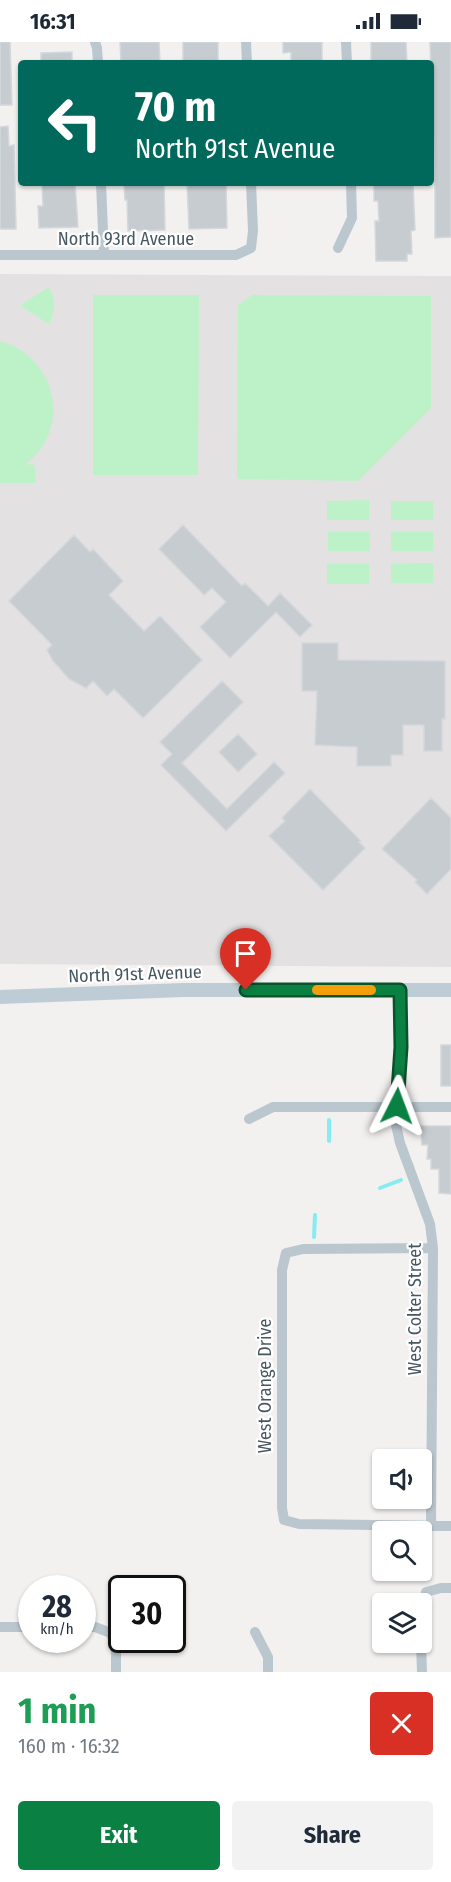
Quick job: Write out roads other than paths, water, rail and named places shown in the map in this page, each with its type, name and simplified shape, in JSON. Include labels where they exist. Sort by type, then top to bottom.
[{"type":"main road","name":"North 91st Avenue","points":[[0,996],[172,990],[451,990]]},
{"type":"street","points":[[95,42],[98,60]]},
{"type":"street","points":[[246,42],[247,60]]},
{"type":"street","points":[[346,42],[347,60]]},
{"type":"street","points":[[102,186],[104,255]]},
{"type":"street","name":"North 93rd Avenue","points":[[0,255],[236,255],[250,248],[253,231],[251,186]]},
{"type":"street","points":[[338,248],[352,218],[351,186]]},
{"type":"street","name":"West Colter Street","points":[[400,990],[401,1047],[396,1125],[400,1143],[430,1224],[433,1248],[431,1521]]},
{"type":"street","points":[[249,1119],[273,1107],[451,1107]]},
{"type":"street","name":"West Orange Drive","points":[[372,1525],[299,1524],[284,1520],[282,1508],[282,1270],[286,1253],[303,1249],[433,1248]]},
{"type":"street","points":[[432,1526],[451,1526]]},
{"type":"street","points":[[426,1593],[441,1588],[451,1588]]},
{"type":"street","points":[[0,1627],[18,1627]]},
{"type":"street","points":[[96,1628],[111,1633],[116,1648],[116,1672]]},
{"type":"street","points":[[255,1632],[268,1656],[268,1672]]},
{"type":"street","points":[[422,1653],[422,1672]]},
{"type":"waterway","points":[[329,1120],[329,1141]]},
{"type":"waterway","points":[[380,1188],[401,1180]]},
{"type":"waterway","points":[[314,1237],[315,1215]]}]
